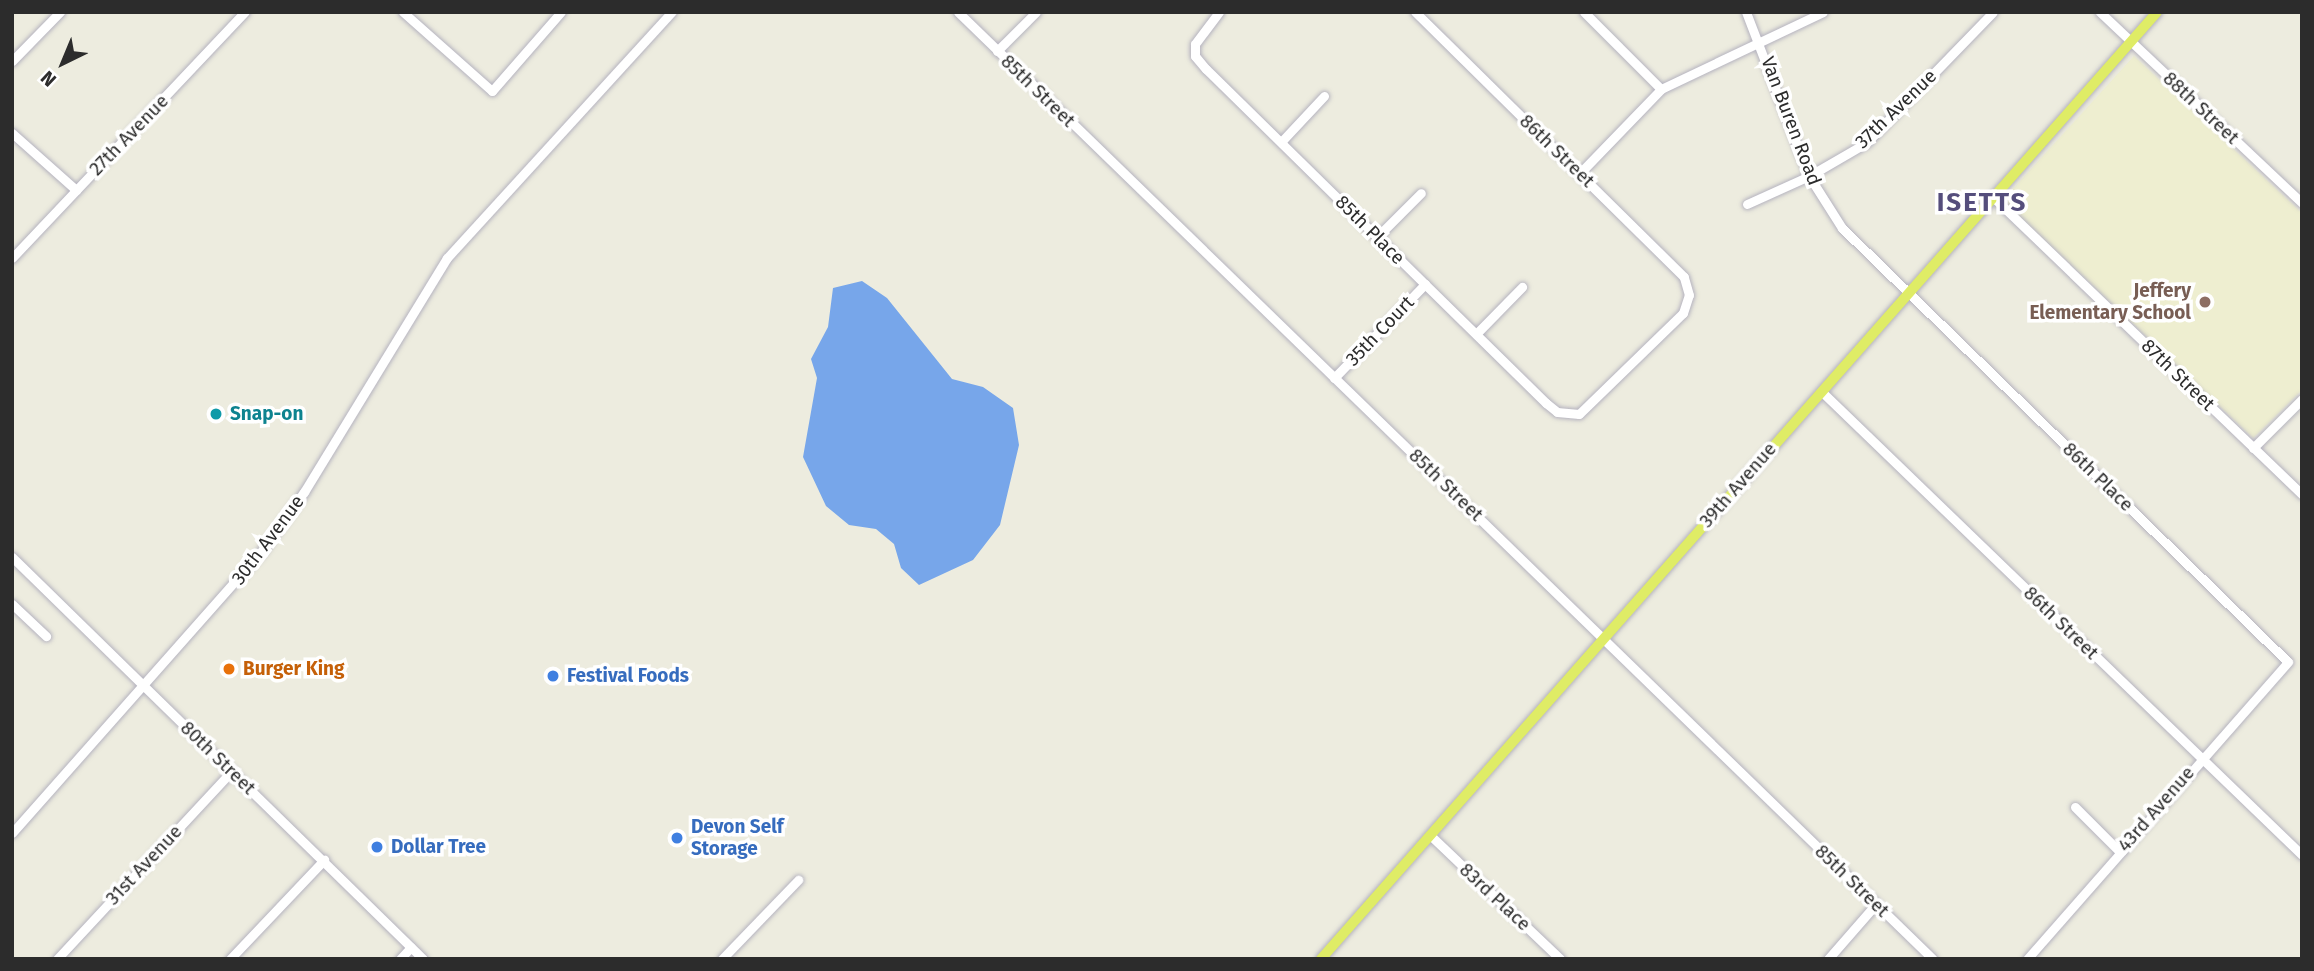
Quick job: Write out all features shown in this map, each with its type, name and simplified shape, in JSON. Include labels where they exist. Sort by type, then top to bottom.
[{"type":"main road","name":"39th Avenue","points":[[1321,959],[2157,12]]},
{"type":"street","points":[[12,61],[60,12]]},
{"type":"street","name":"27th Avenue","points":[[12,258],[245,12]]},
{"type":"street","points":[[403,12],[492,91],[561,12]]},
{"type":"street","name":"30th Avenue","points":[[12,833],[145,688],[264,548],[304,492],[444,261],[482,215],[672,12]]},
{"type":"street","name":"85th Street","points":[[958,12],[1933,959]]},
{"type":"street","points":[[997,51],[1036,12]]},
{"type":"street","name":"85th Place","points":[[1219,12],[1202,31],[1195,56],[1546,403],[1570,416]]},
{"type":"street","name":"86th Street","points":[[1415,12],[1684,277],[1689,295],[1674,323],[1588,409],[1570,416]]},
{"type":"street","points":[[1584,12],[1661,89]]},
{"type":"street","points":[[1746,12],[1760,42]]},
{"type":"street","points":[[1580,173],[1661,89],[1823,12]]},
{"type":"street","name":"37th Avenue","points":[[1746,204],[1809,176],[1866,143],[1993,12]]},
{"type":"street","name":"88th Street","points":[[2101,12],[2302,203]]},
{"type":"street","name":"Van Buren Road","points":[[1760,42],[1809,176],[1842,228],[1908,292]]},
{"type":"street","points":[[1281,142],[1324,96]]},
{"type":"street","points":[[12,133],[76,190]]},
{"type":"street","points":[[1377,237],[1421,193]]},
{"type":"street","name":"87th Street","points":[[1993,197],[2302,494]]},
{"type":"street","name":"35th Court","points":[[1334,378],[1425,284]]},
{"type":"street","points":[[1476,334],[1522,287]]},
{"type":"street","name":"86th Place","points":[[1908,292],[2288,662]]},
{"type":"street","name":"86th Street","points":[[1821,391],[2302,855]]},
{"type":"street","points":[[2253,447],[2302,399]]},
{"type":"street","name":"80th Street","points":[[12,557],[423,959]]},
{"type":"street","points":[[15,605],[46,636]]},
{"type":"street","name":"43rd Avenue","points":[[2027,959],[2200,758],[2288,662]]},
{"type":"street","name":"31st Avenue","points":[[57,959],[232,771]]},
{"type":"street","points":[[2075,807],[2119,851]]},
{"type":"street","name":"83rd Place","points":[[1430,835],[1560,959]]},
{"type":"street","points":[[230,959],[324,860]]},
{"type":"street","points":[[722,959],[797,880]]},
{"type":"street","points":[[1828,959],[1876,904]]},
{"type":"street","points":[[400,959],[411,947]]},
{"type":"shaded area","name":"Jeffery Elementary School","points":[[2134,56],[2302,213],[2302,390],[2253,438],[2008,205],[2008,194]]},
{"type":"water","points":[[862,281],[887,298],[952,379],[983,387],[1013,408],[1019,445],[1000,525],[973,560],[919,585],[901,568],[894,544],[876,529],[849,525],[826,506],[803,457],[817,378],[811,359],[828,327],[833,288]]},
{"type":"place","name":"Jeffery Elementary School","points":[[2205,302]]},
{"type":"place","name":"Snap-on","points":[[216,414]]},
{"type":"place","name":"Burger King","points":[[229,669]]},
{"type":"place","name":"Festival Foods","points":[[553,676]]},
{"type":"place","name":"Devon Self Storage","points":[[677,838]]},
{"type":"place","name":"Dollar Tree","points":[[377,847]]},
{"type":"district","name":"ISETTS","points":[[1982,203]]}]
